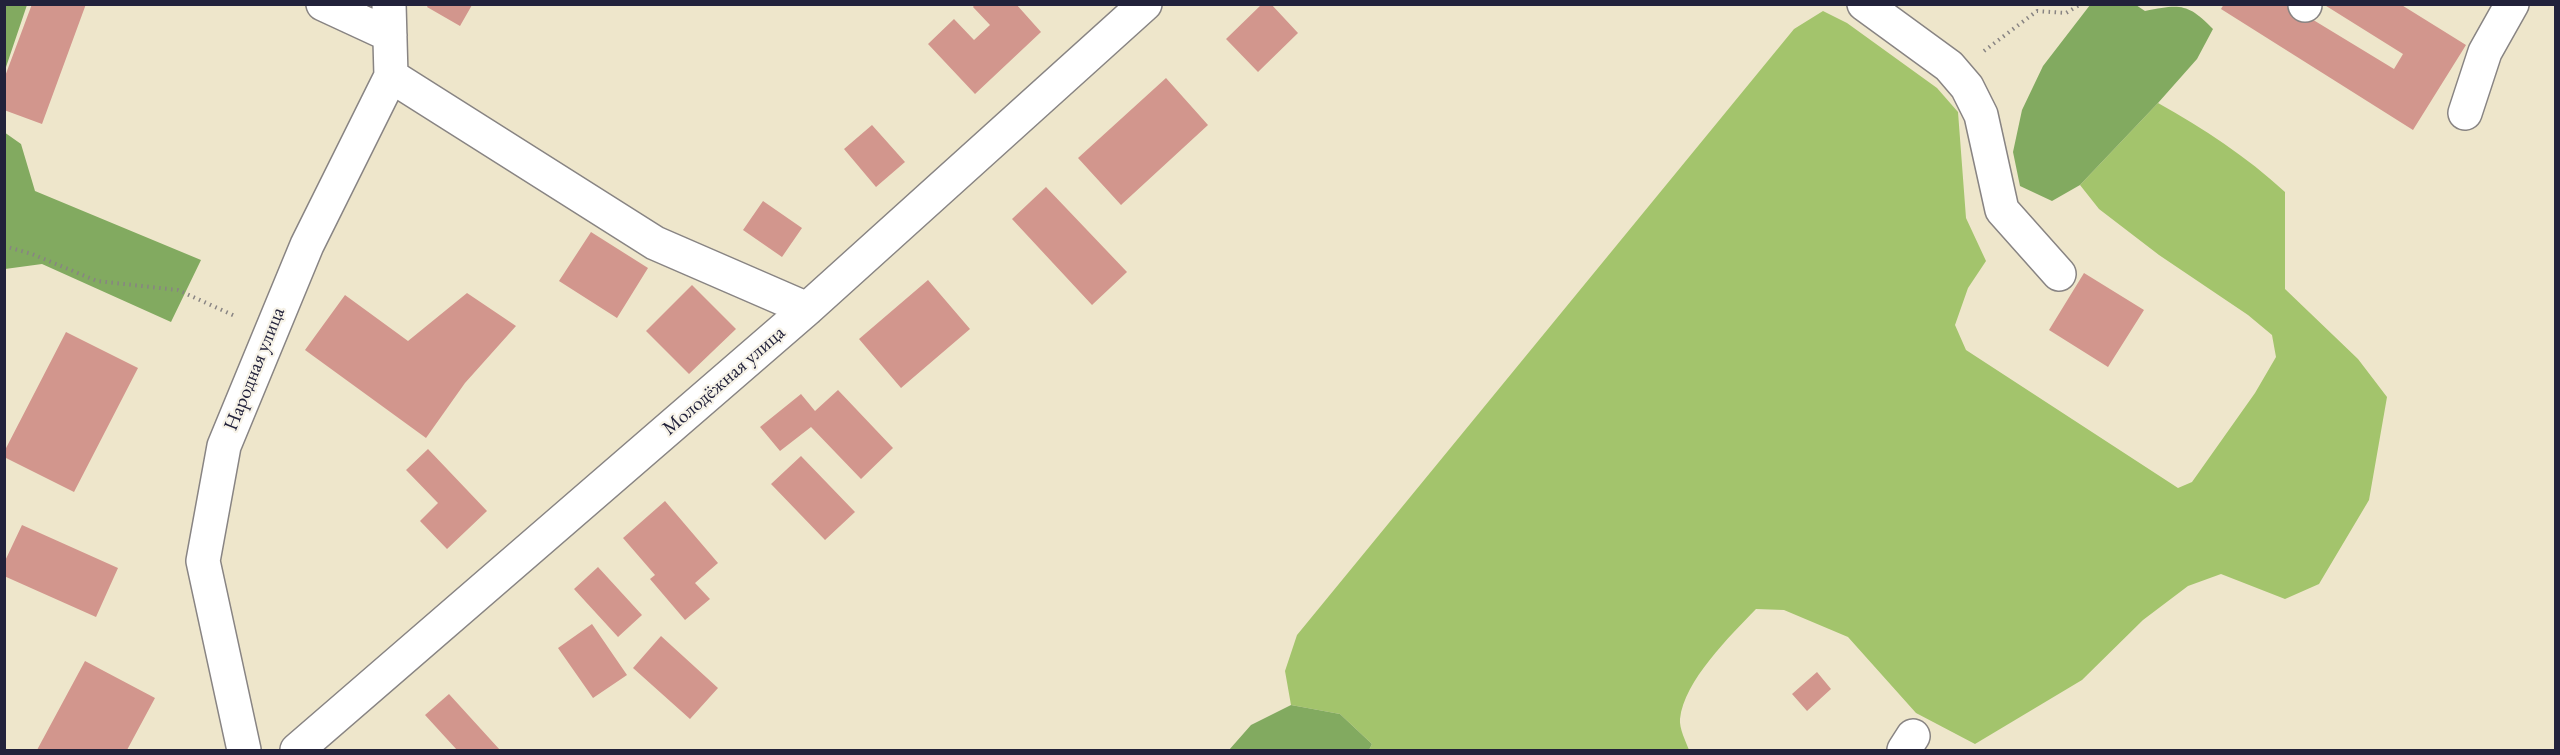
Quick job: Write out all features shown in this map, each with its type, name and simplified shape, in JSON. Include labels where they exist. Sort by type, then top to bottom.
[{"type":"street","points":[[323,4],[390,20]]},
{"type":"street","name":"Молодёжная улица","points":[[297,750],[807,309],[1145,4]]},
{"type":"street","points":[[1864,4],[1949,66],[1967,87],[1981,115],[2002,210],[2059,274]]},
{"type":"street","points":[[2465,113],[2485,52],[2511,4]]},
{"type":"street","name":"Народная улица","points":[[244,750],[203,561],[224,446],[307,245],[391,76],[390,20]]},
{"type":"street","points":[[391,76],[655,243],[807,309]]},
{"type":"path","points":[[1956,74],[2037,11],[2066,13],[2082,4]]},
{"type":"path","points":[[4,246],[32,254],[97,281],[178,290],[270,332]]},
{"type":"green space","points":[[4,5],[27,5],[5,70]]},
{"type":"green space","points":[[2090,5],[2136,5],[2145,11],[2167,7],[2183,8],[2197,14],[2213,29],[2197,59],[2158,103],[2080,185],[2052,201],[2020,186],[2013,152],[2022,110],[2043,66]]},
{"type":"green space","points":[[1823,11],[1847,23],[1937,88],[1958,112],[1966,218],[1986,261],[1968,288],[1955,325],[1966,350],[2178,488],[2192,482],[2255,393],[2276,357],[2272,335],[2248,315],[2159,255],[2099,209],[2080,185],[2158,103],[2224,144],[2285,192],[2285,289],[2358,359],[2387,397],[2369,500],[2319,584],[2285,599],[2221,574],[2188,586],[2143,620],[2082,680],[1975,744],[1916,713],[1848,637],[1784,610],[1756,609],[1699,675],[1683,704],[1680,719],[1689,750],[1369,750],[1372,744],[1340,714],[1291,705],[1285,671],[1297,635],[1794,29]]},
{"type":"green space","points":[[4,132],[21,144],[35,191],[201,260],[171,322],[42,264],[5,269]]},
{"type":"green space","points":[[1291,705],[1340,714],[1372,744],[1369,750],[1229,750],[1251,725]]},
{"type":"building","points":[[32,4],[86,4],[42,124],[4,110],[4,79]]},
{"type":"building","points":[[975,4],[1016,4],[1041,32],[975,94],[928,44],[954,19],[974,40],[990,25],[973,7]]},
{"type":"building","points":[[1262,4],[1271,4],[1298,33],[1258,72],[1226,39]]},
{"type":"building","points":[[2224,4],[2287,4],[2394,69],[2403,54],[2323,4],[2400,4],[2466,45],[2413,130],[2221,9]]},
{"type":"building","points":[[428,5],[472,5],[460,26],[427,7]]},
{"type":"building","points":[[1166,78],[1208,125],[1121,205],[1078,158]]},
{"type":"building","points":[[872,125],[905,162],[876,187],[844,149]]},
{"type":"building","points":[[1046,187],[1127,272],[1092,305],[1012,219]]},
{"type":"building","points":[[763,201],[802,228],[782,257],[743,230]]},
{"type":"building","points":[[591,232],[648,268],[617,318],[559,281]]},
{"type":"building","points":[[2084,273],[2144,310],[2108,367],[2049,330]]},
{"type":"building","points":[[928,280],[970,329],[901,388],[859,339]]},
{"type":"building","points":[[692,285],[736,329],[689,374],[646,331]]},
{"type":"building","points":[[467,293],[516,326],[465,383],[426,438],[305,350],[345,295],[408,341]]},
{"type":"building","points":[[66,332],[138,368],[74,492],[4,457],[4,452]]},
{"type":"building","points":[[838,390],[893,448],[861,479],[811,427],[780,451],[760,427],[801,394],[815,411]]},
{"type":"building","points":[[428,449],[487,511],[447,549],[420,521],[438,503],[406,470]]},
{"type":"building","points":[[801,456],[855,512],[825,540],[771,484]]},
{"type":"building","points":[[665,501],[718,563],[695,583],[710,599],[685,620],[650,579],[655,575],[623,538]]},
{"type":"building","points":[[22,525],[118,568],[96,617],[4,576],[4,563]]},
{"type":"building","points":[[598,567],[642,615],[618,637],[574,589]]},
{"type":"building","points":[[592,624],[627,675],[593,698],[558,648]]},
{"type":"building","points":[[661,636],[718,688],[690,719],[633,668]]},
{"type":"building","points":[[85,661],[155,698],[127,750],[37,750]]},
{"type":"building","points":[[1817,672],[1831,689],[1807,711],[1792,694]]},
{"type":"building","points":[[449,694],[500,750],[457,750],[425,715]]}]
